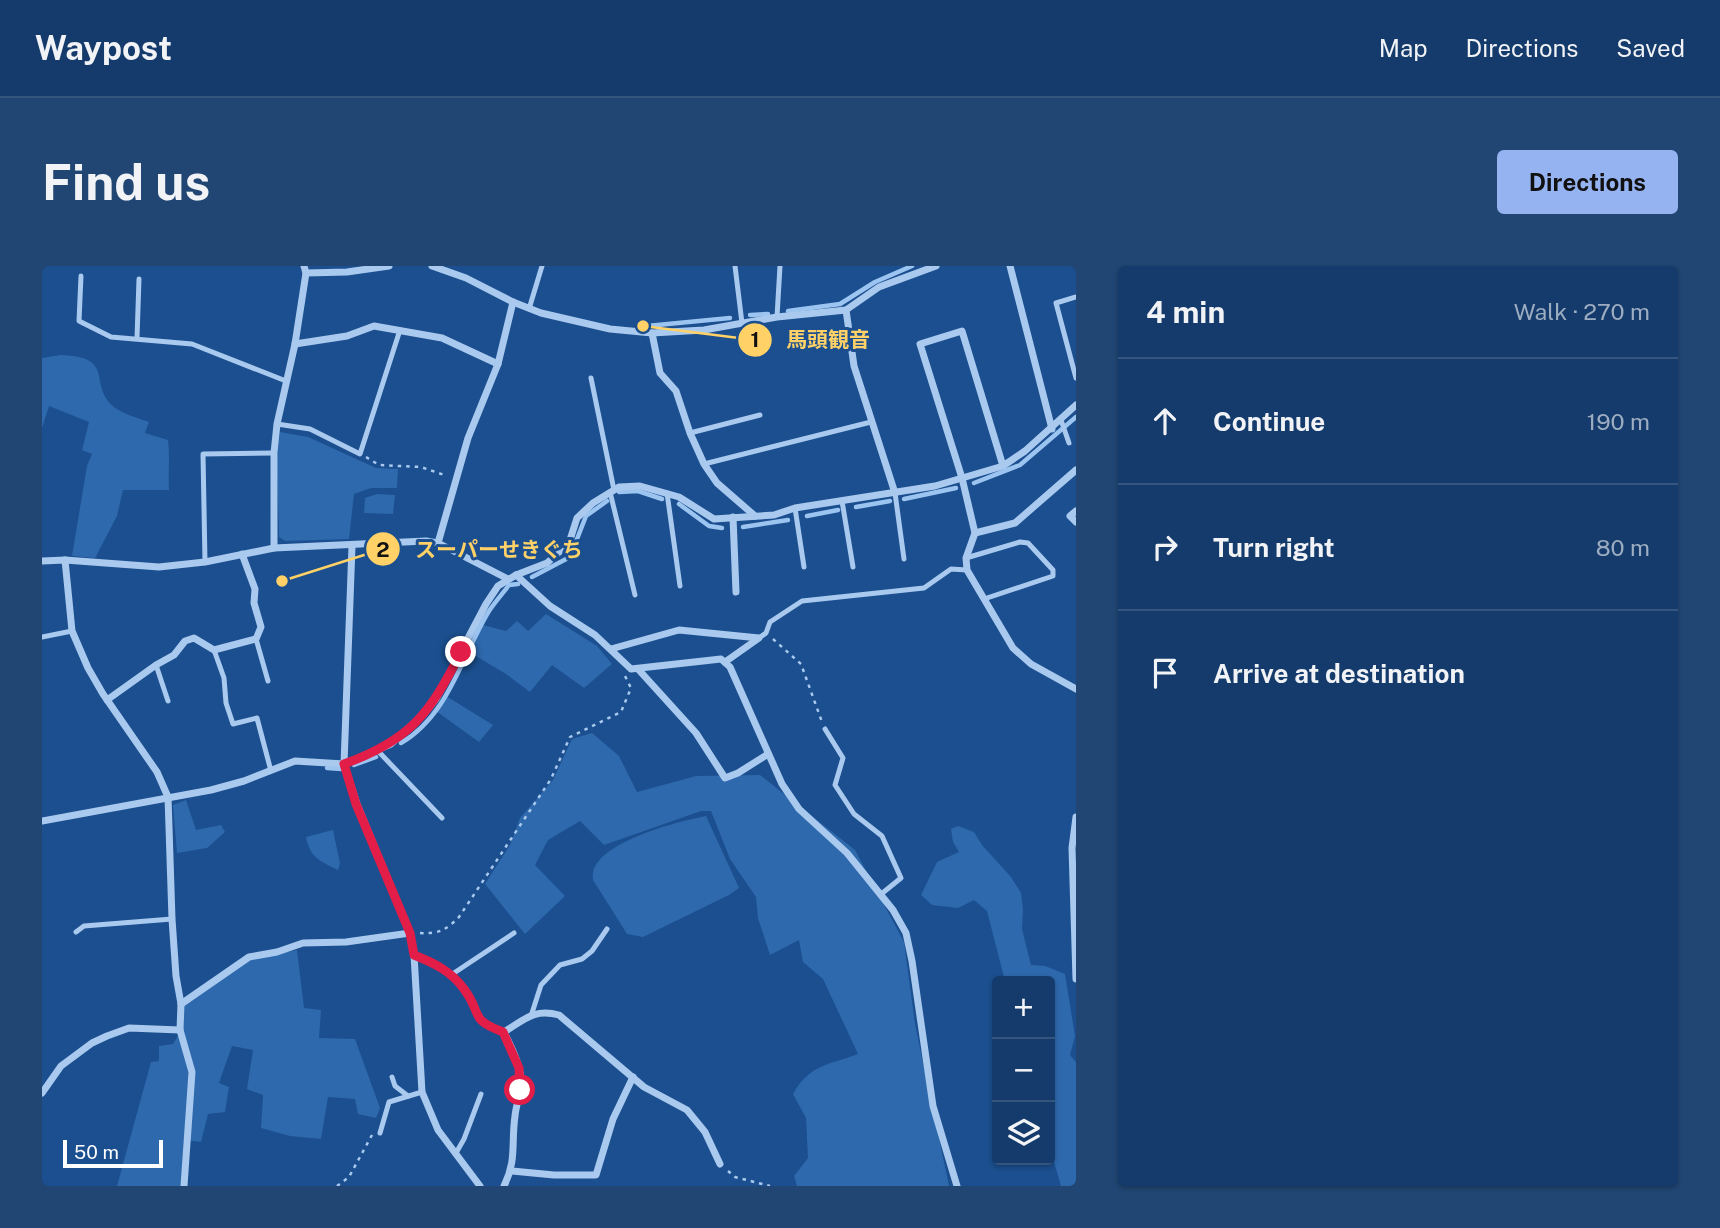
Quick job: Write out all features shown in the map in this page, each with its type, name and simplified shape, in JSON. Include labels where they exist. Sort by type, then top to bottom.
[{"type":"street","points":[[274,548],[274,453],[277,424],[295,344],[305,270],[347,272],[389,266]]},
{"type":"street","points":[[432,266],[466,278],[530,309],[610,329],[652,333],[704,330],[777,317],[846,310],[879,287],[936,266]]},
{"type":"street","points":[[1010,266],[1052,429]]},
{"type":"street","points":[[438,543],[454,479],[498,364],[513,302]]},
{"type":"street","points":[[846,310],[853,366],[894,493]]},
{"type":"street","points":[[295,344],[347,336],[374,326],[442,338],[498,364]]},
{"type":"street","points":[[1003,466],[962,331],[920,344],[962,478],[975,533],[967,558],[967,570],[1013,648],[1031,664],[1076,689]]},
{"type":"street","points":[[652,333],[660,373],[676,391],[704,464],[717,483],[756,517]]},
{"type":"street","points":[[42,821],[211,790],[304,760],[344,764],[377,751],[403,736],[425,714],[442,688],[498,586],[516,575],[547,563],[569,543],[577,518],[612,491],[640,486],[667,493],[686,500],[714,519],[774,515],[796,508],[935,486],[1003,466],[1025,452],[1076,405]]},
{"type":"street","points":[[975,533],[1014,523],[1076,470]]},
{"type":"street","points":[[1076,511],[1070,516],[1076,522]]},
{"type":"street","points":[[733,517],[736,592]]},
{"type":"street","points":[[42,561],[65,560],[159,567],[205,562],[274,548],[426,541],[438,543],[508,579]]},
{"type":"street","points":[[352,546],[344,764],[356,804],[410,933],[414,955],[422,1092],[438,1130],[480,1186]]},
{"type":"street","points":[[107,700],[174,655],[185,640],[194,638],[214,650],[256,639],[261,627],[254,603],[255,589],[242,554]]},
{"type":"street","points":[[65,560],[72,631],[88,668],[157,772],[167,797],[172,919],[181,1004],[180,1030],[192,1072],[184,1186]]},
{"type":"street","points":[[516,575],[550,606],[595,635],[631,668],[710,659],[721,659],[730,667],[792,801],[847,853],[893,910],[906,933],[933,1106],[957,1186]]},
{"type":"street","points":[[611,649],[678,630],[762,635]]},
{"type":"street","points":[[725,662],[762,635]]},
{"type":"street","points":[[638,669],[696,733],[725,778],[768,754]]},
{"type":"street","points":[[1076,817],[1072,848],[1076,979]]},
{"type":"street","points":[[181,1004],[249,957],[277,952],[303,943],[346,943],[410,933]]},
{"type":"street","points":[[414,955],[440,966],[466,991],[479,1020],[503,1032],[519,1068],[521,1081],[515,1115],[514,1157],[512,1171],[504,1186]]},
{"type":"street","points":[[503,1032],[532,1013],[558,1016],[644,1087],[687,1110],[705,1132],[720,1164]]},
{"type":"street","points":[[42,1093],[61,1066],[92,1043],[107,1036],[129,1028],[180,1030]]},
{"type":"street","points":[[512,1171],[596,1175],[613,1119],[633,1077]]},
{"type":"lane","points":[[530,309],[542,266]]},
{"type":"lane","points":[[735,266],[742,323]]},
{"type":"lane","points":[[777,317],[779,266]]},
{"type":"lane","points":[[80,276],[79,321],[111,337],[192,344],[286,381]]},
{"type":"lane","points":[[137,338],[139,279]]},
{"type":"lane","points":[[1076,297],[1056,303],[1076,378]]},
{"type":"lane","points":[[277,424],[310,429],[360,454],[400,330]]},
{"type":"lane","points":[[591,378],[635,595]]},
{"type":"lane","points":[[690,433],[760,415]]},
{"type":"lane","points":[[1061,420],[1069,443]]},
{"type":"lane","points":[[704,464],[871,422]]},
{"type":"lane","points":[[205,562],[202,454],[274,453]]},
{"type":"lane","points":[[667,493],[680,586]]},
{"type":"lane","points":[[894,493],[904,559]]},
{"type":"lane","points":[[842,501],[853,567]]},
{"type":"lane","points":[[796,508],[804,567]]},
{"type":"lane","points":[[967,558],[1020,541],[1028,543],[1053,570],[1053,576],[984,599]]},
{"type":"lane","points":[[762,635],[770,622],[802,601],[924,588],[951,569],[967,570]]},
{"type":"lane","points":[[42,637],[72,631]]},
{"type":"lane","points":[[256,639],[268,681]]},
{"type":"lane","points":[[214,650],[224,678],[226,703],[233,724],[257,718],[271,771]]},
{"type":"lane","points":[[156,665],[169,701]]},
{"type":"lane","points":[[825,729],[843,758],[835,785],[854,814],[882,836],[901,878],[880,895]]},
{"type":"lane","points":[[377,751],[442,818]]},
{"type":"lane","points":[[76,932],[84,926],[172,919]]},
{"type":"lane","points":[[532,1013],[541,985],[560,965],[582,959],[592,951],[607,929]]},
{"type":"lane","points":[[451,975],[514,933]]},
{"type":"lane","points":[[392,1077],[395,1086],[408,1096]]},
{"type":"lane","points":[[380,1133],[389,1102],[422,1092]]},
{"type":"lane","points":[[456,1153],[481,1094]]},
{"type":"path","points":[[360,454],[379,465],[421,467],[454,479]]},
{"type":"path","points":[[762,635],[801,664],[825,729]]},
{"type":"path","points":[[410,933],[434,934],[445,931],[460,917],[551,779],[570,737],[621,712],[631,688],[626,680],[624,664]]},
{"type":"path","points":[[337,1186],[349,1177],[375,1126]]},
{"type":"path","points":[[720,1164],[736,1177],[770,1186]]},
{"type":"shaded area","points":[[61,355],[89,361],[95,366],[106,398],[114,407],[149,422],[145,433],[168,440],[169,490],[123,490],[117,516],[95,558],[72,556],[87,466],[92,454],[82,450],[89,422],[49,406],[42,428],[42,358]]},
{"type":"shaded area","points":[[280,432],[308,437],[376,468],[398,469],[397,488],[371,488],[354,494],[349,539],[285,541],[279,537],[277,461]]},
{"type":"shaded area","points":[[377,494],[395,495],[393,514],[364,513],[365,498]]},
{"type":"shaded area","points":[[546,614],[597,646],[612,664],[584,688],[552,665],[530,692],[469,652],[483,625],[506,631],[517,621],[528,631]]},
{"type":"shaded area","points":[[446,696],[493,725],[479,742],[436,711]]},
{"type":"shaded area","points":[[592,733],[619,756],[637,792],[696,776],[760,775],[855,850],[904,942],[915,1024],[949,1186],[797,1186],[794,1176],[808,1158],[806,1118],[793,1094],[813,1071],[858,1054],[823,979],[803,962],[799,940],[770,955],[758,918],[756,897],[730,859],[711,811],[701,811],[604,845],[580,821],[548,840],[535,865],[565,896],[525,934],[485,884],[510,845],[520,818],[553,780],[572,739]]},
{"type":"shaded area","points":[[186,800],[196,830],[221,825],[225,832],[207,848],[177,853],[173,805]]},
{"type":"shaded area","points":[[706,816],[739,888],[643,937],[627,934],[593,880],[595,867],[604,856],[637,836]]},
{"type":"shaded area","points":[[958,826],[974,832],[1021,893],[1022,929],[1031,965],[1045,966],[1065,974],[1075,1036],[1070,1055],[1076,1062],[1076,1186],[1061,1186],[1055,1165],[1055,976],[1004,976],[987,911],[974,900],[958,908],[932,905],[921,895],[937,862],[959,852],[953,842],[951,829]]},
{"type":"shaded area","points":[[333,830],[340,863],[338,870],[313,854],[306,837]]},
{"type":"shaded area","points":[[297,950],[304,1008],[321,1010],[319,1038],[355,1039],[380,1108],[376,1118],[358,1114],[355,1099],[328,1097],[321,1139],[290,1136],[261,1128],[263,1095],[247,1089],[253,1050],[232,1046],[219,1083],[229,1087],[225,1112],[208,1114],[201,1142],[184,1140],[181,1186],[117,1186],[151,1062],[159,1061],[159,1046],[173,1044],[182,1029],[183,1005],[243,960]]},
{"type":"waterway","points":[[788,311],[840,304],[875,282],[912,266]]},
{"type":"waterway","points":[[750,315],[768,314]]},
{"type":"waterway","points":[[647,326],[730,318]]},
{"type":"waterway","points":[[974,483],[1020,465],[1076,417]]},
{"type":"waterway","points":[[904,499],[956,488]]},
{"type":"waterway","points":[[619,492],[638,491],[662,499]]},
{"type":"waterway","points":[[532,577],[570,557],[586,516],[607,501]]},
{"type":"waterway","points":[[856,507],[890,501]]},
{"type":"waterway","points":[[679,504],[709,526],[722,528]]},
{"type":"waterway","points":[[807,516],[838,510]]},
{"type":"waterway","points":[[743,527],[788,520]]},
{"type":"waterway","points":[[401,743],[417,731],[443,701],[489,611],[509,585],[518,584]]},
{"type":"waterway","points":[[354,765],[376,757]]},
{"type":"waterway","points":[[327,768],[342,769]]},
{"type":"place","name":"馬頭観音","points":[[643,326]]},
{"type":"place","name":"スーパーせきぐち","points":[[282,581]]},
{"type":"route","points":[[461,652],[436,699],[403,736],[377,751],[344,764],[356,804],[410,933],[414,955],[440,966],[451,975],[466,991],[479,1020],[503,1032],[519,1068],[520,1090]]}]
